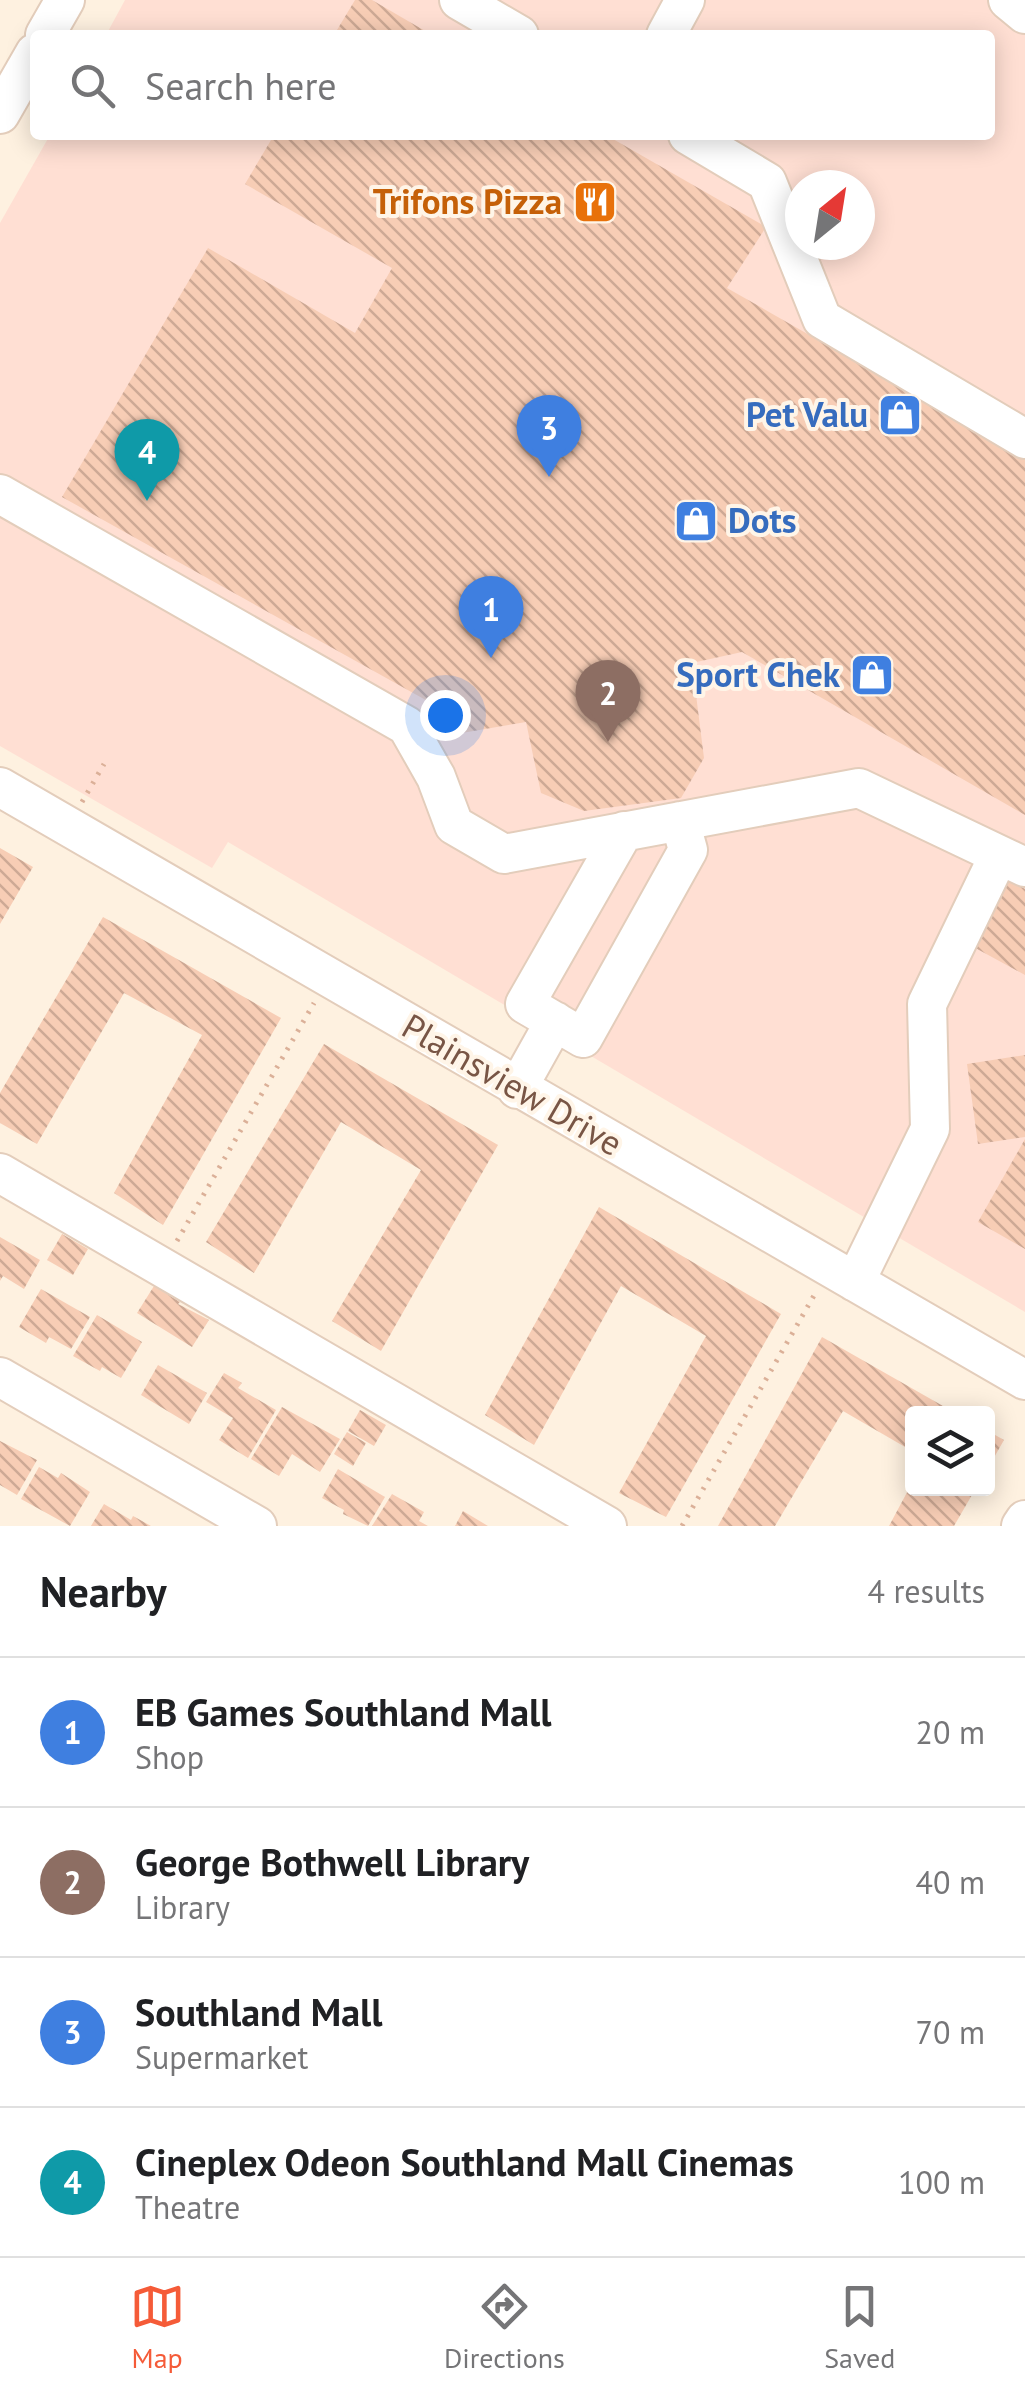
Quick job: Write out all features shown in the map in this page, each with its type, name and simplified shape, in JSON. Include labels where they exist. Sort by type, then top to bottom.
[{"type":"street","points":[[49,30],[66,0]]},
{"type":"street","points":[[458,0],[510,30]]},
{"type":"street","points":[[669,30],[685,0]]},
{"type":"street","points":[[1008,0],[1025,14]]},
{"type":"street","points":[[0,114],[19,64]]},
{"type":"street","points":[[696,140],[767,182],[822,318],[1025,438]]},
{"type":"street","points":[[0,494],[407,726],[436,777],[454,825],[504,854],[859,788],[1012,861],[927,1004],[930,1129],[843,1275]]},
{"type":"street","name":"Plainsview Drive","points":[[0,788],[1025,1380]]},
{"type":"street","points":[[624,831],[526,1004],[583,1038],[688,850],[680,820]]},
{"type":"street","points":[[517,1089],[555,1021]]},
{"type":"street","points":[[0,1173],[607,1526]]},
{"type":"street","points":[[0,1377],[257,1526]]},
{"type":"path","points":[[68,827],[104,764]]},
{"type":"path","points":[[176,1243],[328,978]]},
{"type":"path","points":[[682,1526],[843,1275]]},
{"type":"shaded area","points":[[125,0],[1025,0],[1025,1312],[228,842],[212,868],[0,746],[0,223],[47,140],[995,140],[995,30],[109,30]]},
{"type":"building","points":[[355,0],[372,0],[423,30],[337,30]]},
{"type":"building","points":[[271,140],[615,140],[766,227],[727,288],[1025,458],[1025,815],[742,652],[692,663],[704,758],[681,798],[584,811],[541,793],[526,722],[456,734],[449,713],[62,497],[208,248],[355,333],[392,268],[245,184]]},
{"type":"building","points":[[0,848],[33,867],[0,924]]},
{"type":"building","points":[[1004,877],[1025,889],[1025,975],[968,944]]},
{"type":"building","points":[[103,917],[281,1018],[163,1225],[114,1193],[202,1035],[124,993],[37,1144],[0,1123],[0,1093]]},
{"type":"building","points":[[324,1044],[498,1145],[381,1351],[332,1321],[421,1170],[341,1122],[254,1273],[206,1242]]},
{"type":"building","points":[[1025,1055],[1025,1137],[978,1144],[967,1064]]},
{"type":"building","points":[[1025,1139],[1025,1249],[978,1222]]},
{"type":"building","points":[[599,1207],[781,1314],[666,1517],[619,1493],[706,1336],[621,1286],[534,1445],[485,1415]]},
{"type":"building","points":[[62,1234],[88,1249],[73,1275],[47,1260]]},
{"type":"building","points":[[0,1237],[40,1260],[24,1289],[3,1276],[0,1281]]},
{"type":"building","points":[[154,1286],[209,1320],[192,1347],[137,1313]]},
{"type":"building","points":[[41,1289],[90,1317],[71,1349],[49,1337],[46,1343],[19,1327]]},
{"type":"building","points":[[97,1315],[142,1342],[121,1378],[73,1356]]},
{"type":"building","points":[[822,1337],[943,1406],[905,1406],[905,1447],[843,1411],[775,1526],[718,1526]]},
{"type":"building","points":[[158,1365],[207,1393],[189,1424],[141,1395]]},
{"type":"building","points":[[224,1373],[242,1383],[238,1388],[276,1410],[248,1458],[219,1440],[233,1418],[206,1402]]},
{"type":"building","points":[[282,1407],[340,1439],[320,1472],[292,1454],[279,1476],[251,1459]]},
{"type":"building","points":[[360,1410],[386,1425],[374,1446],[348,1431]]},
{"type":"building","points":[[347,1432],[366,1443],[353,1466],[334,1454]]},
{"type":"building","points":[[995,1435],[1004,1440],[995,1456]]},
{"type":"building","points":[[0,1441],[37,1460],[17,1495],[0,1485]]},
{"type":"building","points":[[39,1467],[58,1478],[61,1473],[90,1492],[70,1526],[21,1499]]},
{"type":"building","points":[[338,1469],[385,1497],[368,1526],[322,1498]]},
{"type":"building","points":[[392,1494],[424,1512],[419,1521],[428,1526],[372,1526]]},
{"type":"building","points":[[905,1496],[971,1496],[954,1526],[889,1526]]},
{"type":"building","points":[[104,1504],[131,1520],[133,1516],[151,1526],[91,1526]]},
{"type":"building","points":[[463,1511],[488,1526],[455,1526]]},
{"type":"place","name":"Trifons Pizza","points":[[595,202]]},
{"type":"place","name":"Pet Valu","points":[[900,415]]},
{"type":"place","name":"Southland Mall","points":[[549,477]]},
{"type":"place","name":"Cineplex Odeon Southland Mall Cinemas","points":[[147,501]]},
{"type":"place","name":"Dots","points":[[696,521]]},
{"type":"place","name":"EB Games Southland Mall","points":[[491,658]]},
{"type":"place","name":"Sport Chek","points":[[872,675]]},
{"type":"place","name":"George Bothwell Library","points":[[608,742]]}]
